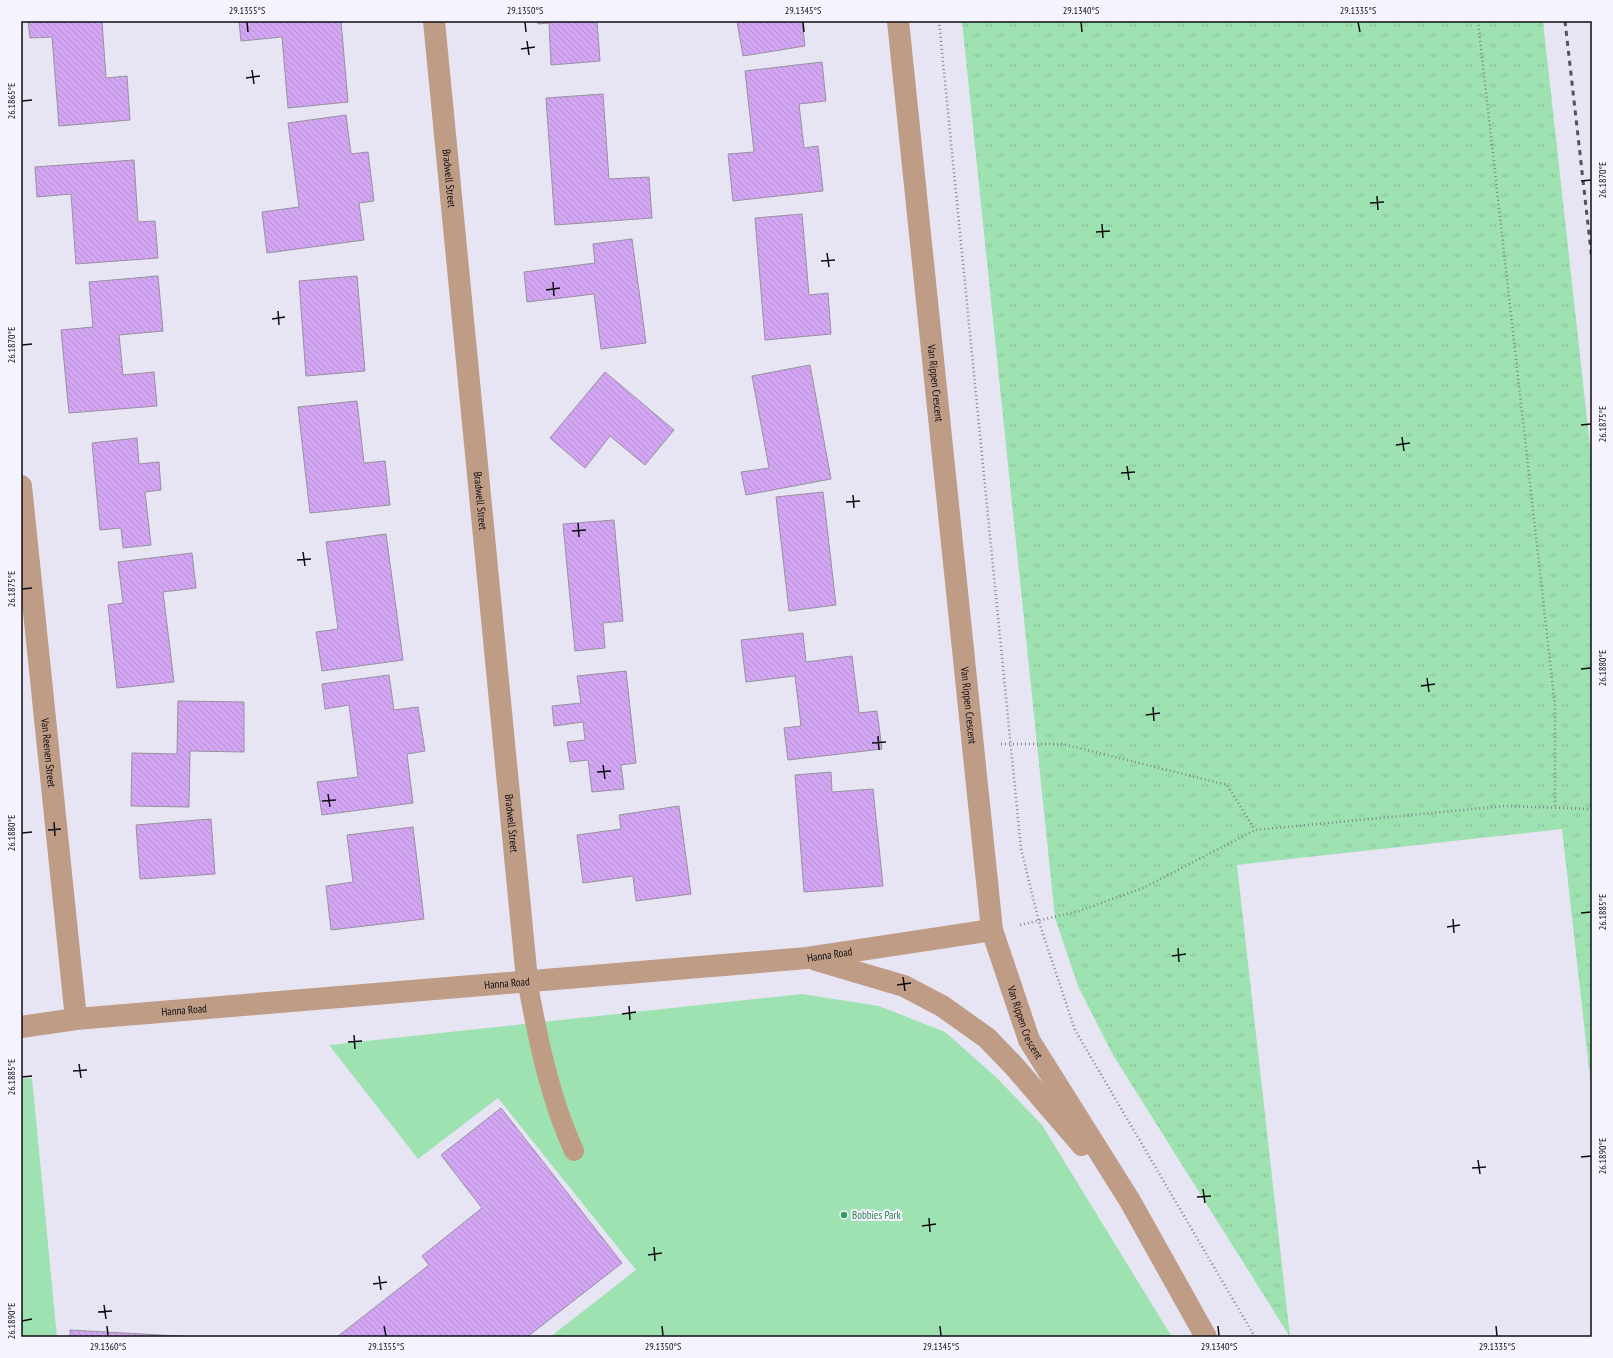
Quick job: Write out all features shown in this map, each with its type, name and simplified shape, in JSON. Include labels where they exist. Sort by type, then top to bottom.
[{"type":"street","name":"Bradwell Street","points":[[434,21],[527,980]]},
{"type":"street","name":"Van Rippen Crescent","points":[[898,21],[992,930],[1029,1040],[1130,1201],[1206,1337]]},
{"type":"street","name":"Van Reenen Street","points":[[21,486],[76,1019]]},
{"type":"street","name":"Hanna Road","points":[[21,1026],[76,1019],[527,980],[807,958],[992,930]]},
{"type":"street","points":[[807,958],[904,986],[942,1006],[987,1038],[1014,1066],[1130,1201]]},
{"type":"lane","points":[[527,980],[541,1055],[560,1121],[574,1151]]},
{"type":"path","points":[[939,21],[1012,744],[1021,849],[1039,922],[1075,1030],[1255,1337]]},
{"type":"path","points":[[1478,21],[1555,706],[1556,808]]},
{"type":"path","points":[[973,744],[1063,744],[1227,785],[1255,830]]},
{"type":"path","points":[[992,930],[1039,922],[1079,911],[1143,888],[1255,830],[1505,806],[1592,809]]},
{"type":"green space","points":[[962,21],[1543,21],[1592,464],[1592,1095],[1562,829],[1237,865],[1290,1337],[1113,1055],[1078,986],[1055,918]]},
{"type":"green space","name":"Bobbies Park","points":[[802,994],[879,1006],[945,1032],[997,1078],[1042,1125],[1172,1337],[550,1337],[636,1270],[498,1098],[418,1159],[329,1045]]},
{"type":"green space","points":[[32,1078],[57,1337],[21,1337],[21,1079]]},
{"type":"building","points":[[28,21],[102,21],[106,78],[127,76],[130,120],[59,126],[52,37],[30,38]]},
{"type":"building","points":[[239,21],[341,21],[348,102],[288,108],[282,37],[241,41]]},
{"type":"building","points":[[537,21],[597,21],[600,61],[551,65],[549,23],[538,24]]},
{"type":"building","points":[[737,21],[802,21],[805,46],[743,56]]},
{"type":"building","points":[[822,62],[826,101],[799,104],[804,148],[818,146],[823,191],[733,201],[728,154],[754,152],[745,71]]},
{"type":"building","points":[[603,94],[609,179],[649,177],[652,218],[555,225],[546,98]]},
{"type":"building","points":[[346,115],[351,154],[368,152],[374,201],[359,203],[364,240],[267,253],[262,212],[299,207],[288,123]]},
{"type":"building","points":[[134,160],[138,222],[155,221],[158,258],[76,264],[71,194],[37,197],[35,167]]},
{"type":"building","points":[[802,214],[809,295],[828,293],[831,334],[765,340],[755,218]]},
{"type":"building","points":[[632,239],[646,343],[601,349],[594,294],[527,302],[524,272],[595,263],[593,244]]},
{"type":"building","points":[[158,276],[163,331],[119,335],[123,375],[154,372],[157,406],[69,413],[61,330],[93,327],[89,282]]},
{"type":"building","points":[[357,276],[365,371],[306,376],[299,281]]},
{"type":"building","points":[[810,365],[831,479],[746,495],[741,472],[769,468],[752,376]]},
{"type":"building","points":[[605,372],[674,430],[645,465],[610,436],[585,468],[550,438]]},
{"type":"building","points":[[357,401],[364,463],[385,461],[390,505],[310,513],[298,407]]},
{"type":"building","points":[[137,438],[139,464],[159,462],[161,490],[145,492],[151,545],[123,548],[121,528],[100,530],[92,443]]},
{"type":"building","points":[[823,492],[836,605],[789,611],[776,497]]},
{"type":"building","points":[[614,520],[623,621],[603,623],[605,648],[575,651],[563,524]]},
{"type":"building","points":[[386,534],[403,660],[322,671],[316,632],[338,629],[326,542]]},
{"type":"building","points":[[192,553],[196,588],[163,592],[174,682],[117,688],[108,605],[123,603],[118,562]]},
{"type":"building","points":[[803,633],[806,662],[852,656],[859,713],[877,711],[882,749],[788,760],[784,728],[801,726],[795,676],[746,682],[741,640]]},
{"type":"building","points":[[626,671],[636,763],[621,765],[624,789],[592,792],[588,760],[570,762],[567,742],[585,740],[583,722],[554,726],[552,706],[581,703],[577,676]]},
{"type":"building","points":[[389,675],[394,710],[418,707],[425,751],[407,754],[413,803],[322,815],[317,782],[358,777],[349,705],[325,709],[322,684]]},
{"type":"building","points":[[178,701],[244,702],[244,752],[190,751],[189,807],[131,806],[132,753],[177,754]]},
{"type":"building","points":[[831,772],[832,792],[873,789],[883,886],[804,892],[795,775]]},
{"type":"building","points":[[679,806],[691,894],[636,901],[633,876],[583,883],[577,835],[621,829],[619,815]]},
{"type":"building","points":[[211,819],[215,874],[140,879],[136,825]]},
{"type":"building","points":[[413,827],[424,919],[331,930],[326,886],[353,882],[347,835]]},
{"type":"building","points":[[501,1108],[622,1263],[527,1337],[337,1337],[429,1265],[422,1256],[482,1208],[441,1155]]},
{"type":"building","points":[[70,1330],[196,1337],[70,1337]]},
{"type":"railway","points":[[1565,21],[1592,260]]},
{"type":"place","name":"Bobbies Park","points":[[844,1215]]}]
